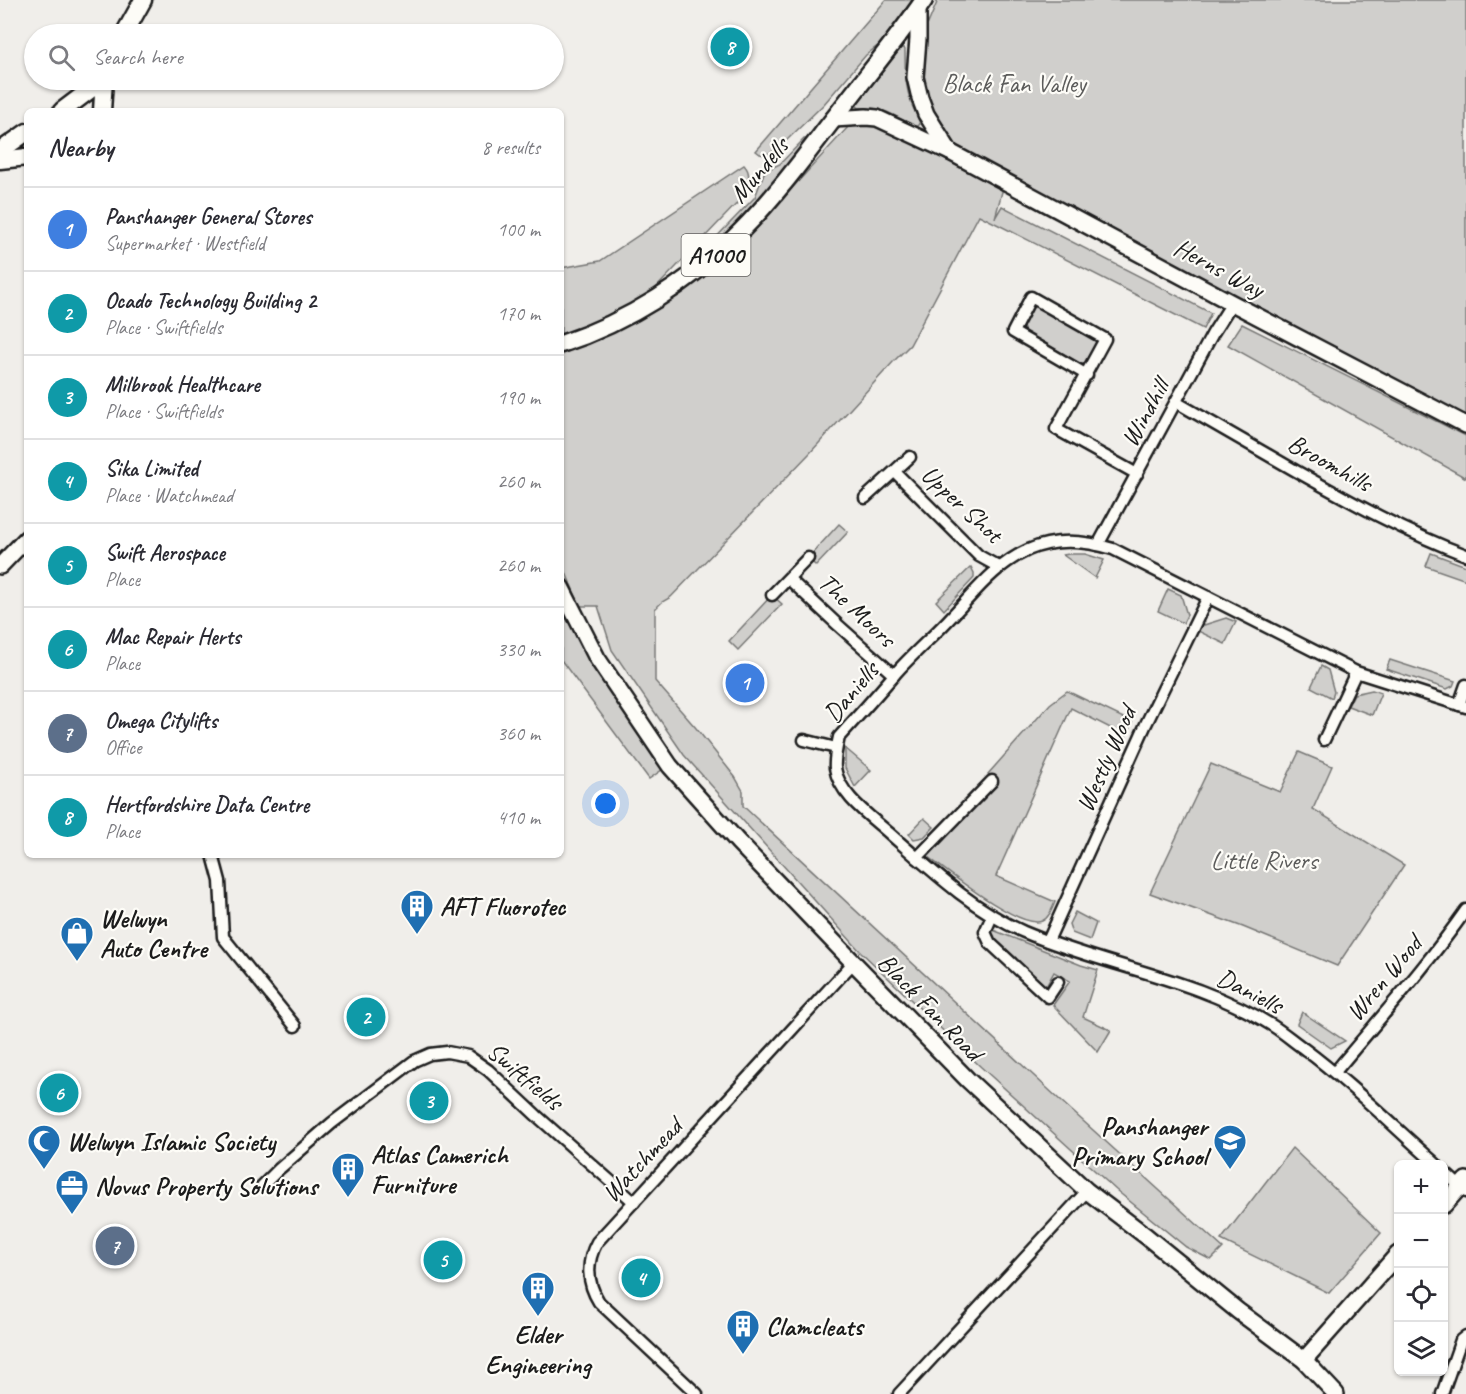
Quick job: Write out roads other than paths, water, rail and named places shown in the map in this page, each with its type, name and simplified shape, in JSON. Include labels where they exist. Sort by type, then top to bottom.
[{"type":"main road","points":[[130,24],[143,0]]},
{"type":"main road","name":"Mundells","points":[[564,343],[640,308],[675,286],[710,260],[741,231],[795,169],[921,5]]},
{"type":"main road","name":"Herns Way","points":[[921,5],[915,77],[926,114],[950,152]]},
{"type":"main road","points":[[66,108],[90,90]]},
{"type":"main road","points":[[102,108],[103,90]]},
{"type":"main road","name":"Herns Way","points":[[833,119],[877,118],[950,152],[1466,425]]},
{"type":"main road","points":[[0,151],[24,134]]},
{"type":"main road","points":[[0,160],[24,157]]},
{"type":"main road","points":[[0,566],[24,541]]},
{"type":"main road","name":"Black Fan Road","points":[[564,593],[597,658],[670,766],[738,842],[854,963],[968,1080],[1087,1191],[1238,1311],[1304,1360],[1336,1394]]},
{"type":"main road","points":[[1448,1200],[1464,1186]]},
{"type":"main road","points":[[1304,1360],[1394,1259]]},
{"type":"street","points":[[1087,375],[1013,332],[1031,297],[1105,339],[1087,375],[1056,429],[1137,474]]},
{"type":"street","name":"Windhill","points":[[1098,545],[1232,303]]},
{"type":"street","name":"Broomhills","points":[[1176,402],[1340,496],[1390,522],[1466,555]]},
{"type":"street","points":[[865,498],[910,457]]},
{"type":"street","name":"Upper Shot","points":[[895,472],[979,556],[999,567]]},
{"type":"street","name":"Daniells","points":[[1432,1160],[1335,1072],[1274,1026],[1238,1007],[1178,982],[1085,955],[1022,931],[992,916],[966,899],[844,791],[835,768],[836,748],[840,737],[894,675],[999,567],[1028,550],[1059,542],[1075,541],[1113,549],[1356,672],[1463,706]]},
{"type":"street","points":[[772,595],[808,558]]},
{"type":"street","name":"The Moors","points":[[789,579],[894,675]]},
{"type":"street","name":"Westly Wood","points":[[1048,941],[1146,724],[1208,597]]},
{"type":"street","points":[[1324,740],[1356,672]]},
{"type":"street","points":[[1463,706],[1466,685]]},
{"type":"street","points":[[804,740],[836,748]]},
{"type":"street","points":[[917,858],[992,781]]},
{"type":"street","points":[[214,858],[220,881],[223,937],[295,1026]]},
{"type":"street","name":"Wren Wood","points":[[1335,1072],[1413,979],[1466,910]]},
{"type":"street","points":[[992,916],[985,932],[990,943],[1048,997],[1058,982]]},
{"type":"street","name":"Watchmead","points":[[697,1394],[599,1302],[589,1278],[591,1253],[597,1242],[854,963]]},
{"type":"street","name":"Swiftfields","points":[[262,1186],[332,1123],[414,1061],[430,1054],[447,1052],[468,1056],[489,1070],[634,1202]]},
{"type":"street","points":[[1448,1175],[1464,1186]]},
{"type":"street","points":[[899,1394],[1087,1191]]},
{"type":"street","points":[[1442,1394],[1461,1340],[1466,1336]]},
{"type":"place","name":"Hertfordshire Data Centre","points":[[730,47]]},
{"type":"place","name":"Panshanger General Stores","points":[[745,683]]},
{"type":"place","name":"AFT Fluorotec","points":[[417,935]]},
{"type":"place","name":"Welwyn Auto Centre","points":[[77,962]]},
{"type":"place","name":"Ocado Technology Building 2","points":[[366,1017]]},
{"type":"place","name":"Mac Repair Herts","points":[[59,1093]]},
{"type":"place","name":"Milbrook Healthcare","points":[[429,1101]]},
{"type":"place","name":"Welwyn Islamic Society","points":[[44,1170]]},
{"type":"place","name":"Panshanger Primary School","points":[[1230,1170]]},
{"type":"place","name":"Atlas Camerich Furniture","points":[[348,1198]]},
{"type":"place","name":"Novus Property Solutions","points":[[72,1215]]},
{"type":"place","name":"Omega Citylifts","points":[[115,1246]]},
{"type":"place","name":"Swift Aerospace","points":[[443,1260]]},
{"type":"place","name":"Sika Limited","points":[[641,1278]]},
{"type":"place","name":"Elder Engineering","points":[[538,1317]]},
{"type":"place","name":"Clamcleats","points":[[743,1355]]},
{"type":"park label","name":"Black Fan Valley","points":[[1014,83]]},
{"type":"park label","name":"Little Rivers","points":[[1264,860]]}]
